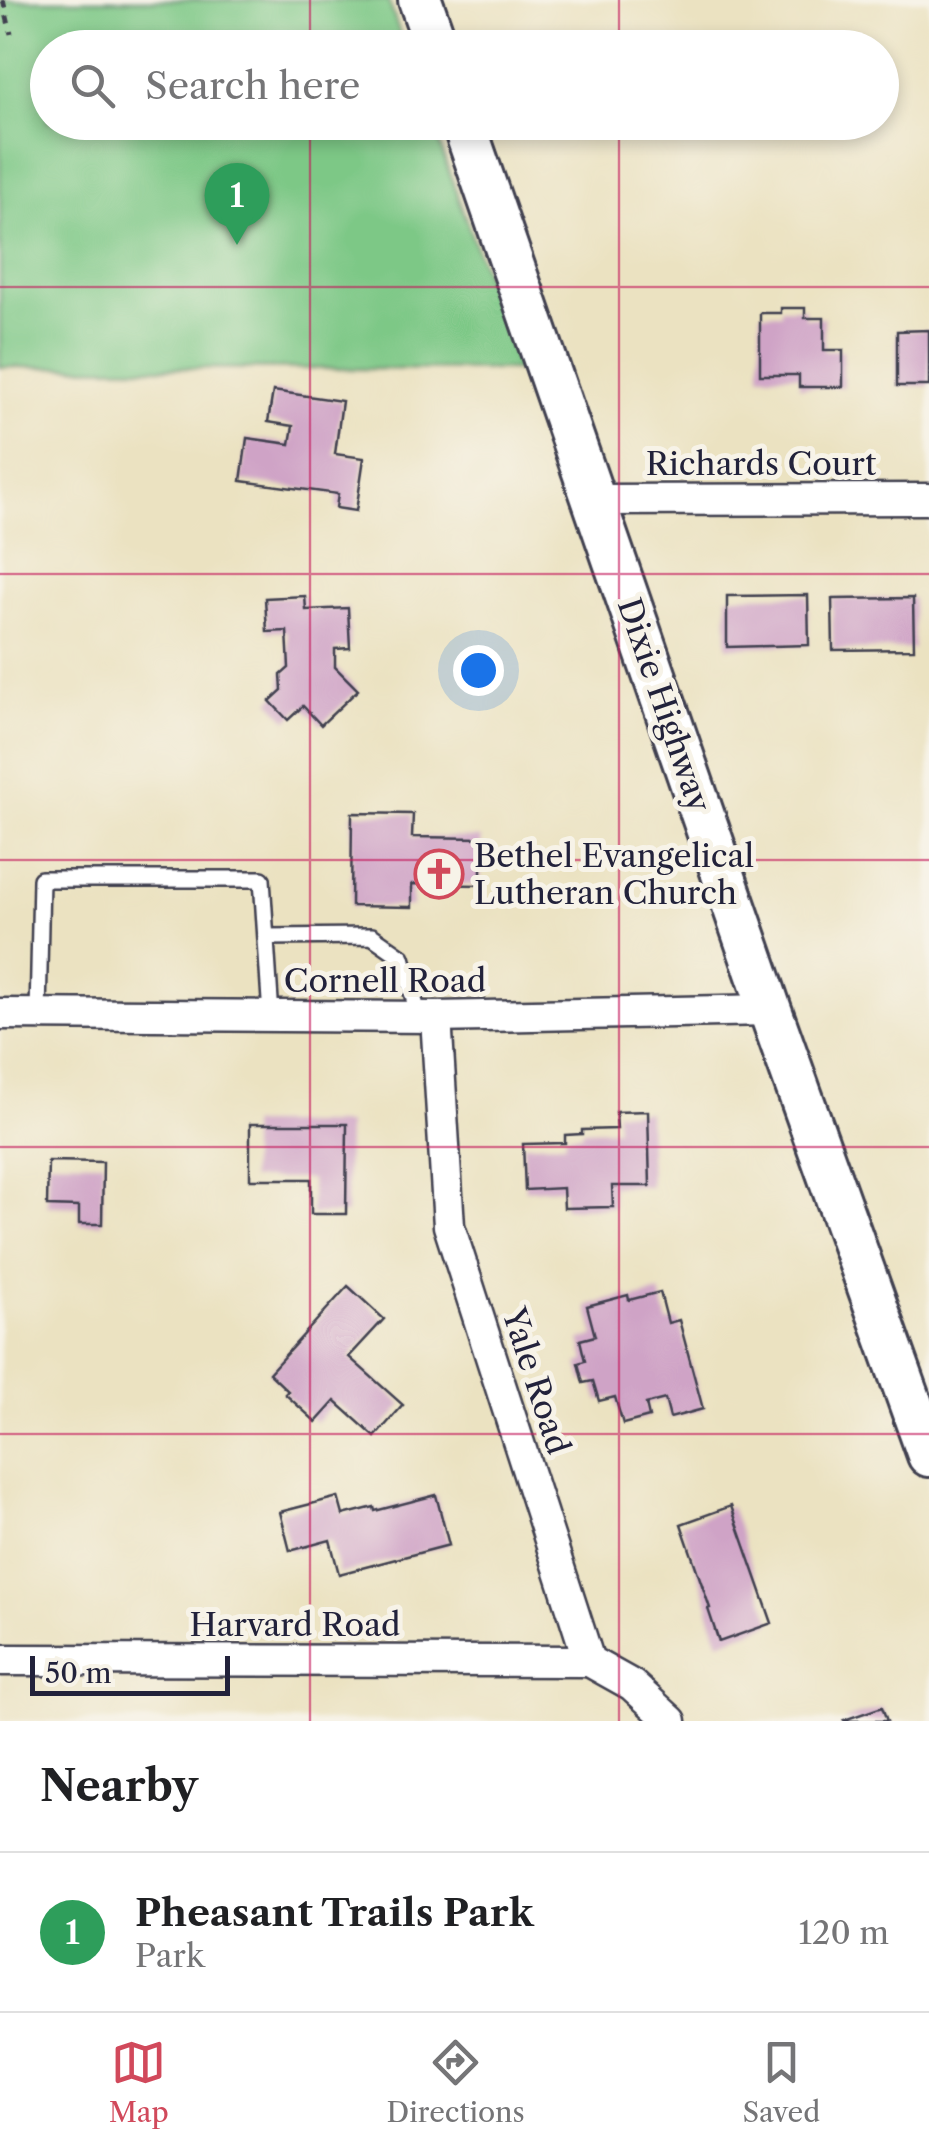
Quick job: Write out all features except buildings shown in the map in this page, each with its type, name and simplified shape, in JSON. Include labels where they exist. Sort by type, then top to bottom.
[{"type":"main road","points":[[420,0],[430,30]]},
{"type":"main road","name":"Dixie Highway","points":[[469,140],[770,1010],[929,1455]]},
{"type":"street","name":"Richards Court","points":[[593,500],[929,499]]},
{"type":"street","name":"Cornell Road","points":[[0,1014],[428,1017],[770,1010]]},
{"type":"street","name":"Yale Road","points":[[428,1017],[449,1226],[589,1661]]},
{"type":"street","name":"Harvard Road","points":[[0,1660],[589,1661]]},
{"type":"street","points":[[589,1661],[632,1685],[671,1721]]},
{"type":"lane","points":[[38,1014],[42,879],[262,879],[271,1016]]},
{"type":"lane","points":[[266,937],[372,936],[402,957],[428,1017]]},
{"type":"path","points":[[4,0],[11,34]]},
{"type":"green space","points":[[0,0],[388,0],[399,30],[30,30],[30,140],[438,140],[519,370],[0,367]]},
{"type":"place","name":"Pheasant Trails Park","points":[[237,245]]},
{"type":"place","name":"Bethel Evangelical Lutheran Church","points":[[439,874]]}]
